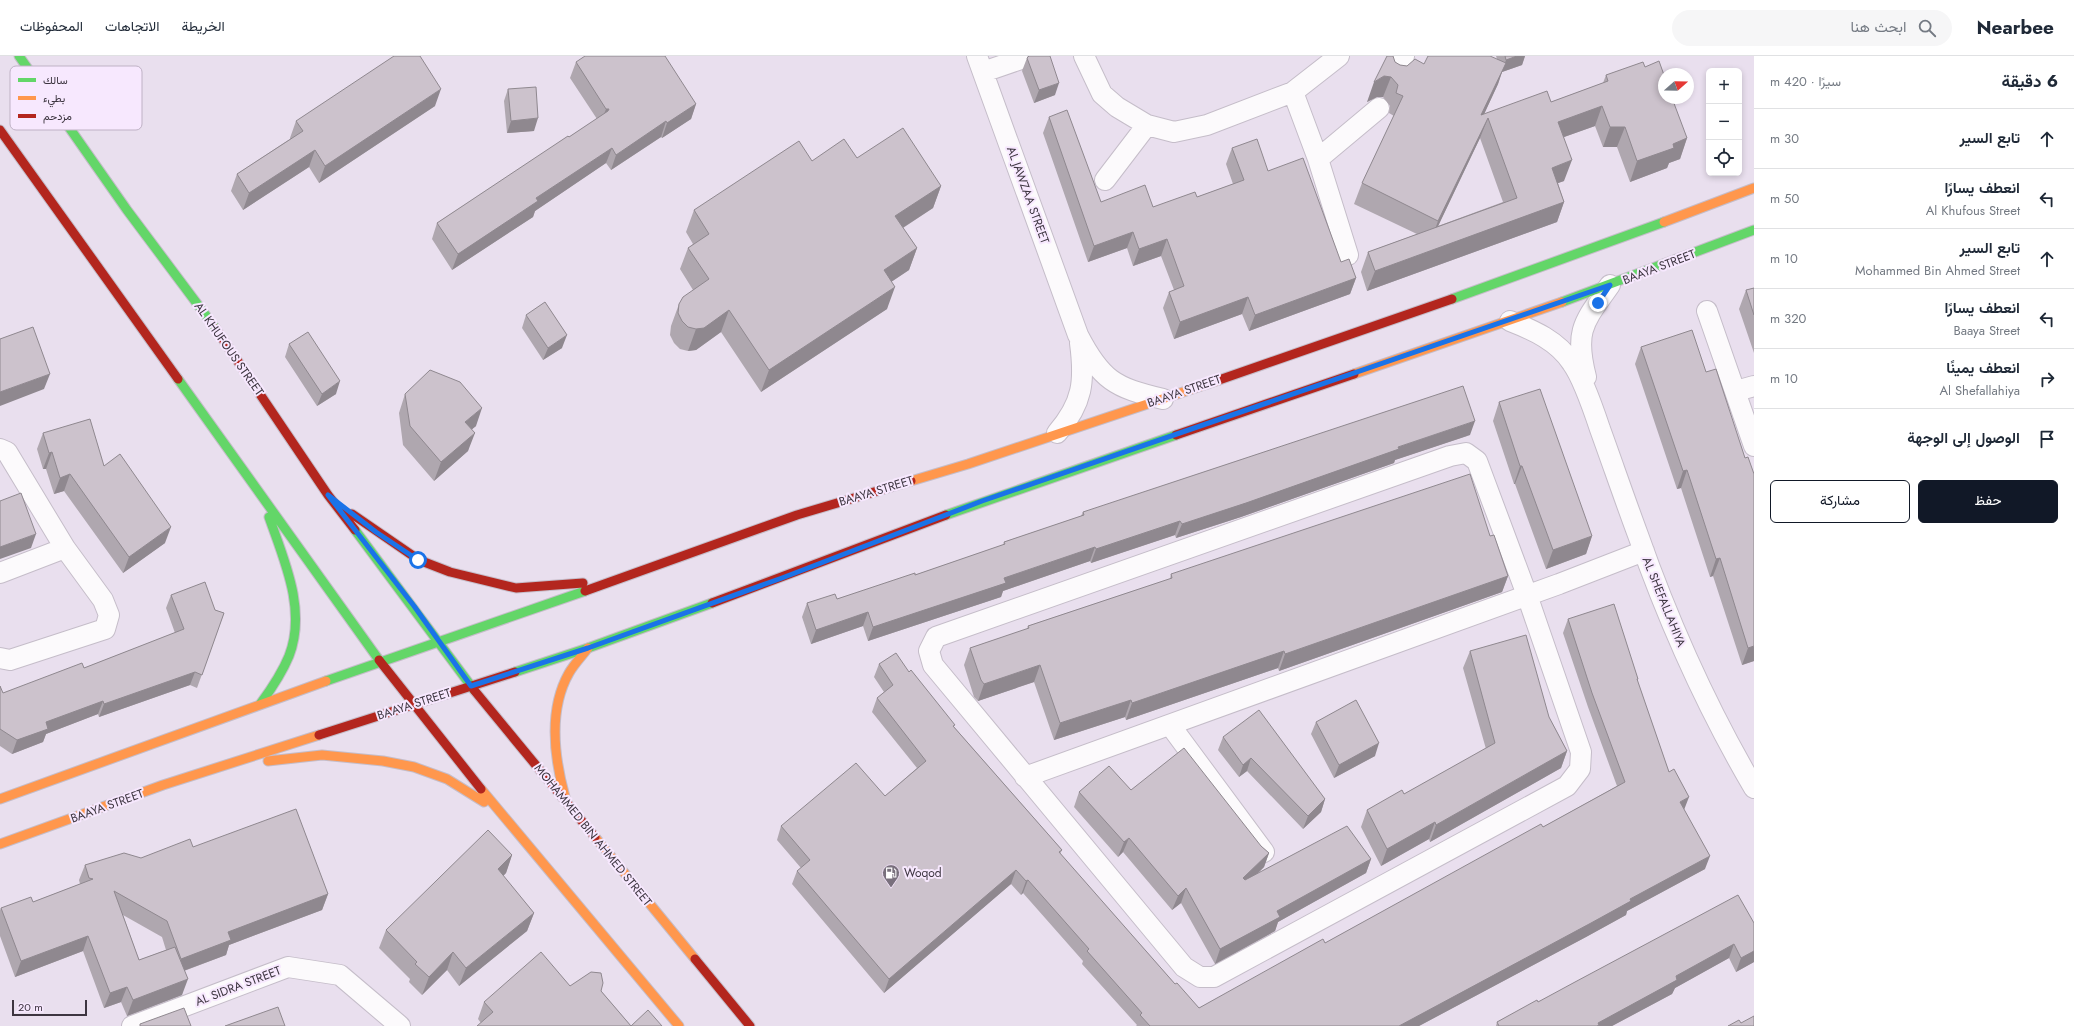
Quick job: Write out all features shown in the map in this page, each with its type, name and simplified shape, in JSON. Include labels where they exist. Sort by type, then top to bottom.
[{"type":"main road","name":"AL KHUFOUS STREET","points":[[18,56],[25,66]]},
{"type":"main road","points":[[0,130],[412,705],[679,1026]]},
{"type":"main road","name":"AL KHUFOUS STREET","points":[[70,130],[127,210],[214,326],[328,495],[414,606],[438,642]]},
{"type":"main road","name":"BAAYA STREET","points":[[0,799],[261,703],[624,578],[797,515],[968,464],[1057,433],[1163,399],[1508,280],[1754,188]]},
{"type":"main road","name":"BAAYA STREET","points":[[0,844],[163,785],[588,648],[788,575],[982,501],[1510,321],[1610,285],[1754,230]]},
{"type":"main road","points":[[261,493],[293,587],[296,612],[295,637],[288,661],[277,683],[261,703]]},
{"type":"main road","points":[[328,495],[376,532],[418,560],[450,572],[516,588],[554,586],[624,578]]},
{"type":"main road","name":"MOHAMMED BIN AHMED STREET","points":[[438,642],[471,686],[750,1026]]},
{"type":"main road","points":[[567,804],[557,768],[555,736],[557,705],[568,673],[588,648]]},
{"type":"main road","points":[[223,766],[322,755],[383,761],[414,767],[447,779],[497,809]]},
{"type":"street","points":[[1084,56],[1102,94],[1116,107],[1147,125],[1174,132],[1207,125],[1293,92],[1339,56]]},
{"type":"street","points":[[1397,75],[1404,56]]},
{"type":"street","points":[[980,64],[1018,60]]},
{"type":"street","name":"AL JAWZAA STREET","points":[[980,64],[1078,335]]},
{"type":"street","points":[[1293,92],[1318,159],[1348,254]]},
{"type":"street","points":[[1318,159],[1379,108]]},
{"type":"street","points":[[1105,180],[1147,125]]},
{"type":"street","name":"AL SHEFALLAHIYA","points":[[1593,408],[1581,356],[1581,333],[1587,319],[1610,285]]},
{"type":"street","points":[[1707,310],[1745,388],[1754,446]]},
{"type":"street","name":"AL SHEFALLAHIYA","points":[[1510,321],[1534,330],[1559,349],[1572,363],[1593,408],[1644,551],[1680,643],[1727,742],[1754,788]]},
{"type":"street","points":[[1078,335],[1098,368],[1111,380],[1127,390],[1163,399]]},
{"type":"street","points":[[1057,433],[1069,419],[1077,404],[1082,386],[1078,335]]},
{"type":"street","points":[[0,449],[7,452],[64,548],[103,600],[109,615],[105,629],[10,660],[0,658]]},
{"type":"street","points":[[1466,453],[1477,461],[1527,595],[1581,752],[1580,769],[1567,786],[1214,977],[1200,977],[1184,967],[933,665],[930,651],[936,636],[1450,456],[1466,453]]},
{"type":"street","points":[[0,573],[64,548]]},
{"type":"street","points":[[1025,777],[1527,595],[1644,551]]},
{"type":"street","points":[[1170,725],[1266,854]]},
{"type":"street","name":"AL SIDRA STREET","points":[[132,1026],[288,966],[340,975],[400,1026]]},
{"type":"building","points":[[394,56],[420,56],[441,89],[325,166],[315,150],[249,193],[237,174],[303,131],[296,121]]},
{"type":"building","points":[[585,56],[665,56],[696,104],[667,123],[666,121],[616,155],[612,148],[536,198],[538,201],[458,254],[437,223],[608,111],[609,109],[606,109],[576,62]]},
{"type":"building","points":[[1029,56],[1050,56],[1059,83],[1039,90],[1027,58]]},
{"type":"building","points":[[1387,56],[1393,56],[1395,62],[1400,65],[1407,66],[1415,59],[1424,64],[1428,56],[1490,56],[1506,63],[1481,115],[1547,91],[1551,102],[1608,81],[1606,75],[1643,62],[1645,67],[1659,61],[1662,68],[1658,68],[1658,104],[1674,104],[1687,138],[1673,144],[1674,148],[1637,161],[1625,127],[1610,127],[1602,106],[1558,122],[1572,160],[1552,168],[1564,202],[1375,271],[1368,252],[1517,198],[1488,118],[1438,221],[1362,183],[1403,96],[1396,93],[1398,85],[1391,77],[1384,76],[1374,82]]},
{"type":"building","points":[[1505,56],[1517,56],[1506,60]]},
{"type":"building","points":[[536,87],[538,118],[511,121],[508,89]]},
{"type":"building","points":[[1067,110],[1101,202],[1145,185],[1153,207],[1195,192],[1197,197],[1244,180],[1232,148],[1257,139],[1268,171],[1303,158],[1341,262],[1349,259],[1356,278],[1255,315],[1248,297],[1180,322],[1169,292],[1184,286],[1167,239],[1139,249],[1133,232],[1094,246],[1049,117]]},
{"type":"building","points":[[903,128],[941,186],[895,216],[917,248],[884,270],[895,287],[769,370],[729,310],[704,328],[696,329],[688,327],[682,321],[678,313],[679,304],[683,297],[709,279],[688,248],[709,234],[694,210],[799,141],[812,161],[844,139],[857,158]]},
{"type":"building","points":[[1754,288],[1754,315],[1746,290]]},
{"type":"building","points":[[545,302],[567,335],[548,348],[526,315]]},
{"type":"building","points":[[33,327],[50,374],[0,392],[0,339]]},
{"type":"building","points":[[1692,330],[1706,372],[1716,369],[1745,458],[1748,457],[1754,474],[1754,646],[1748,648],[1720,558],[1716,559],[1687,470],[1683,471],[1641,347]]},
{"type":"building","points":[[308,332],[340,381],[322,394],[289,344]]},
{"type":"building","points":[[430,370],[460,382],[482,408],[465,422],[475,433],[441,462],[410,426],[405,394]]},
{"type":"building","points":[[1463,386],[1475,421],[1398,447],[1399,449],[1246,503],[1182,524],[1180,521],[1096,549],[1095,547],[1004,578],[1006,583],[873,627],[868,612],[816,630],[807,603],[835,594],[837,599],[915,573],[915,575],[1005,544],[1004,542],[1084,515],[1083,512]]},
{"type":"building","points":[[1540,389],[1592,536],[1553,550],[1522,466],[1520,466],[1499,402]]},
{"type":"building","points":[[90,419],[104,466],[120,454],[171,527],[129,557],[70,474],[60,478],[52,452],[49,453],[43,433]]},
{"type":"building","points":[[1470,474],[1490,536],[1494,535],[1508,576],[1285,654],[1284,651],[1132,703],[1131,700],[1060,723],[1040,665],[984,684],[981,680],[970,648],[1029,628],[1028,626],[1172,578],[1171,574]]},
{"type":"building","points":[[21,493],[36,534],[0,547],[0,501]]},
{"type":"building","points":[[205,582],[215,610],[224,613],[202,675],[195,672],[104,704],[103,701],[46,722],[48,729],[17,740],[0,729],[0,686],[3,693],[82,663],[84,668],[184,629],[171,595]]},
{"type":"building","points":[[1614,604],[1637,679],[1669,772],[1674,769],[1689,797],[1680,802],[1710,856],[1630,899],[1631,901],[1591,923],[1399,1026],[1150,1026],[1140,1015],[1142,1013],[1087,951],[1089,949],[1028,880],[1026,881],[1016,870],[889,979],[797,871],[810,860],[781,826],[856,763],[885,796],[926,761],[877,698],[893,685],[879,664],[896,653],[909,672],[911,670],[955,725],[953,726],[1062,850],[1059,852],[1175,984],[1177,983],[1199,1008],[1323,939],[1325,943],[1541,824],[1543,827],[1625,782],[1592,693],[1568,619]]},
{"type":"building","points":[[1526,635],[1549,717],[1567,751],[1436,825],[1435,822],[1387,849],[1367,810],[1402,790],[1404,794],[1495,743],[1470,651]]},
{"type":"building","points":[[1356,700],[1379,743],[1339,765],[1316,722]]},
{"type":"building","points":[[1259,710],[1325,799],[1308,816],[1251,758],[1243,765],[1223,737]]},
{"type":"building","points":[[1184,748],[1261,846],[1269,853],[1243,878],[1245,880],[1347,826],[1371,859],[1277,911],[1280,917],[1220,949],[1186,888],[1178,896],[1129,838],[1124,842],[1079,792],[1109,766],[1131,790]]},
{"type":"building","points":[[296,809],[328,894],[228,932],[231,940],[181,959],[167,921],[114,891],[139,960],[175,947],[188,979],[133,1000],[127,987],[110,993],[88,936],[21,961],[1,908],[31,897],[33,902],[93,879],[89,878],[85,865],[124,853],[141,858],[190,839],[193,847]]},
{"type":"building","points":[[488,830],[512,855],[498,869],[534,913],[466,968],[453,952],[429,977],[415,964],[417,962],[386,930]]},
{"type":"building","points":[[1738,895],[1754,923],[1754,951],[1741,958],[1734,944],[1676,976],[1677,980],[1598,1023],[1599,1025],[1597,1026],[1499,1026],[1497,1022],[1537,1000],[1538,1002]]},
{"type":"building","points":[[541,952],[570,986],[591,972],[601,973],[603,983],[601,991],[631,1026],[477,1026],[493,1012],[484,1002]]},
{"type":"building","points":[[278,1007],[285,1026],[225,1026]]},
{"type":"building","points":[[184,1008],[191,1026],[140,1026],[140,1024]]},
{"type":"building","points":[[648,1010],[662,1026],[631,1026]]},
{"type":"building","points":[[1754,1016],[1754,1026],[1728,1026],[1739,1020],[1741,1023]]},
{"type":"traffic: fast","points":[[19,56],[26,66]]},
{"type":"traffic: fast","points":[[71,130],[127,210],[216,329]]},
{"type":"traffic: fast","points":[[1452,299],[1664,222]]},
{"type":"traffic: fast","points":[[1562,302],[1754,230]]},
{"type":"traffic: fast","points":[[178,379],[379,660]]},
{"type":"traffic: fast","points":[[946,515],[1176,435]]},
{"type":"traffic: fast","points":[[261,703],[289,656],[294,639],[296,621],[295,603],[287,568],[269,517]]},
{"type":"traffic: fast","points":[[355,530],[474,690]]},
{"type":"traffic: fast","points":[[326,681],[585,591]]},
{"type":"traffic: fast","points":[[515,672],[588,648],[712,603]]},
{"type":"traffic: slow","points":[[1664,222],[1754,188]]},
{"type":"traffic: slow","points":[[1354,374],[1562,302]]},
{"type":"traffic: slow","points":[[911,481],[968,464],[1219,380]]},
{"type":"traffic: slow","points":[[565,797],[556,750],[555,734],[558,702],[562,687],[569,673],[588,648]]},
{"type":"traffic: slow","points":[[0,799],[326,681]]},
{"type":"traffic: slow","points":[[0,844],[163,785],[319,735]]},
{"type":"traffic: slow","points":[[268,761],[322,755],[383,761],[414,767],[447,779],[484,802]]},
{"type":"traffic: slow","points":[[481,789],[679,1026]]},
{"type":"traffic: slow","points":[[595,837],[695,959]]},
{"type":"traffic: jam","points":[[0,130],[178,379]]},
{"type":"traffic: jam","points":[[1219,380],[1452,299]]},
{"type":"traffic: jam","points":[[216,329],[328,495],[355,530]]},
{"type":"traffic: jam","points":[[1176,435],[1354,374]]},
{"type":"traffic: jam","points":[[585,591],[797,515],[911,481]]},
{"type":"traffic: jam","points":[[352,514],[419,560],[450,572],[516,588],[583,583]]},
{"type":"traffic: jam","points":[[712,603],[946,515]]},
{"type":"traffic: jam","points":[[379,660],[481,789]]},
{"type":"traffic: jam","points":[[319,735],[515,672]]},
{"type":"traffic: jam","points":[[474,690],[595,837]]},
{"type":"traffic: jam","points":[[695,959],[750,1026]]},
{"type":"place","name":"Woqod","points":[[891,888]]},
{"type":"route","points":[[418,560],[376,532],[328,495],[414,606],[438,642],[471,686],[588,648],[782,578],[982,501],[1510,321],[1610,285],[1598,303]]}]
